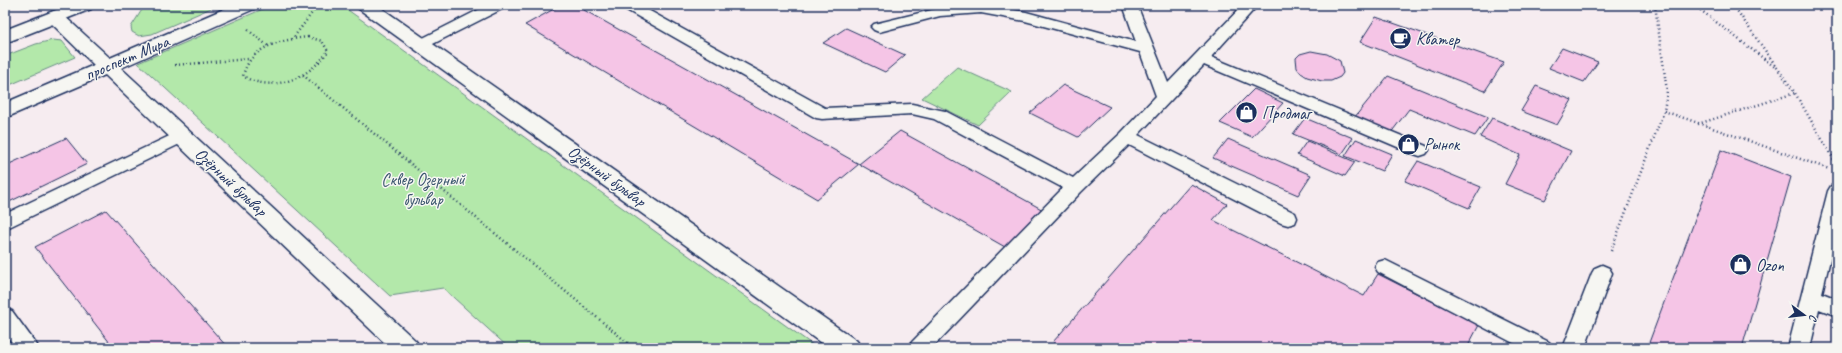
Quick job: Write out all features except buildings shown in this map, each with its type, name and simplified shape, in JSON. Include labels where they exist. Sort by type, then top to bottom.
[{"type":"street","points":[[5,37],[85,5]]},
{"type":"street","name":"проспект Мира","points":[[5,111],[248,5]]},
{"type":"street","name":"Озёрный бульвар","points":[[365,5],[422,44],[848,348]]},
{"type":"street","name":"Озёрный бульвар","points":[[55,17],[406,348]]},
{"type":"lane","points":[[422,44],[499,5]]},
{"type":"lane","points":[[628,5],[822,114],[912,109],[939,115],[1075,187]]},
{"type":"lane","points":[[1130,5],[1165,97]]},
{"type":"lane","points":[[919,348],[1075,187],[1127,137],[1251,5]]},
{"type":"lane","points":[[879,27],[940,12],[981,9],[1026,17],[1146,49]]},
{"type":"lane","points":[[1201,58],[1420,150]]},
{"type":"lane","points":[[5,222],[182,136]]},
{"type":"lane","points":[[1127,137],[1288,218]]},
{"type":"lane","points":[[1799,348],[1837,191]]},
{"type":"lane","points":[[1385,268],[1542,348]]},
{"type":"lane","points":[[1574,348],[1602,273]]},
{"type":"lane","points":[[1812,298],[1837,308]]},
{"type":"lane","points":[[5,317],[28,348]]},
{"type":"path","points":[[293,38],[318,5]]},
{"type":"path","points":[[1602,273],[1664,111],[1666,91],[1655,5]]},
{"type":"path","points":[[1694,5],[1778,70]]},
{"type":"path","points":[[1733,5],[1795,93],[1837,166]]},
{"type":"path","points":[[246,28],[268,46]]},
{"type":"path","points":[[308,37],[322,41],[328,51],[323,61],[303,75],[275,84],[259,84],[249,82],[243,76],[244,67],[250,59],[268,46],[293,38],[308,37]]},
{"type":"path","points":[[303,75],[634,348]]},
{"type":"path","points":[[1697,124],[1795,93]]},
{"type":"path","points":[[1664,111],[1697,124],[1830,169]]},
{"type":"green space","points":[[145,5],[218,5],[152,34],[139,36],[132,32],[131,27]]},
{"type":"green space","name":"Сквер Озерный бульвар","points":[[272,5],[341,5],[817,348],[509,348],[443,288],[390,296],[138,63]]},
{"type":"green space","points":[[53,40],[62,41],[75,57],[5,87],[5,56],[36,44]]},
{"type":"green space","points":[[957,67],[1012,92],[978,125],[922,98]]},
{"type":"place","name":"Кватер","points":[[1400,39]]},
{"type":"place","name":"Продмаг","points":[[1247,113]]},
{"type":"place","name":"Рынок","points":[[1409,144]]},
{"type":"place","name":"Ozon","points":[[1741,265]]}]
